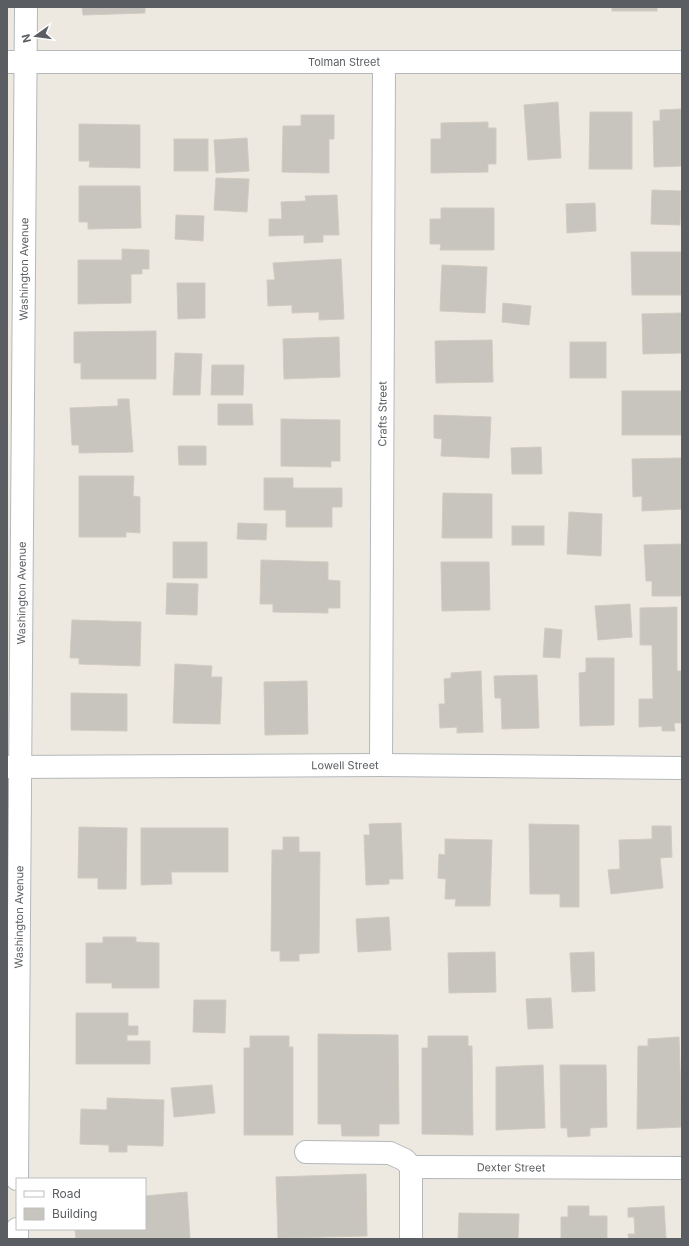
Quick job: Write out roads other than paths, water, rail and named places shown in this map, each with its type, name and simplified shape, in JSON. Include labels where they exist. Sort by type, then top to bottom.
[{"type":"street","name":"Washington Avenue","points":[[17,1178],[13,767],[16,62],[26,7]]},
{"type":"street","name":"Tolman Street","points":[[16,62],[682,62]]},
{"type":"street","name":"Crafts Street","points":[[381,765],[384,62]]},
{"type":"street","name":"Lowell Street","points":[[13,767],[381,765],[682,768]]},
{"type":"street","points":[[306,1152],[390,1153],[405,1160],[411,1167],[411,1239]]},
{"type":"street","name":"Dexter Street","points":[[411,1167],[682,1168]]}]
